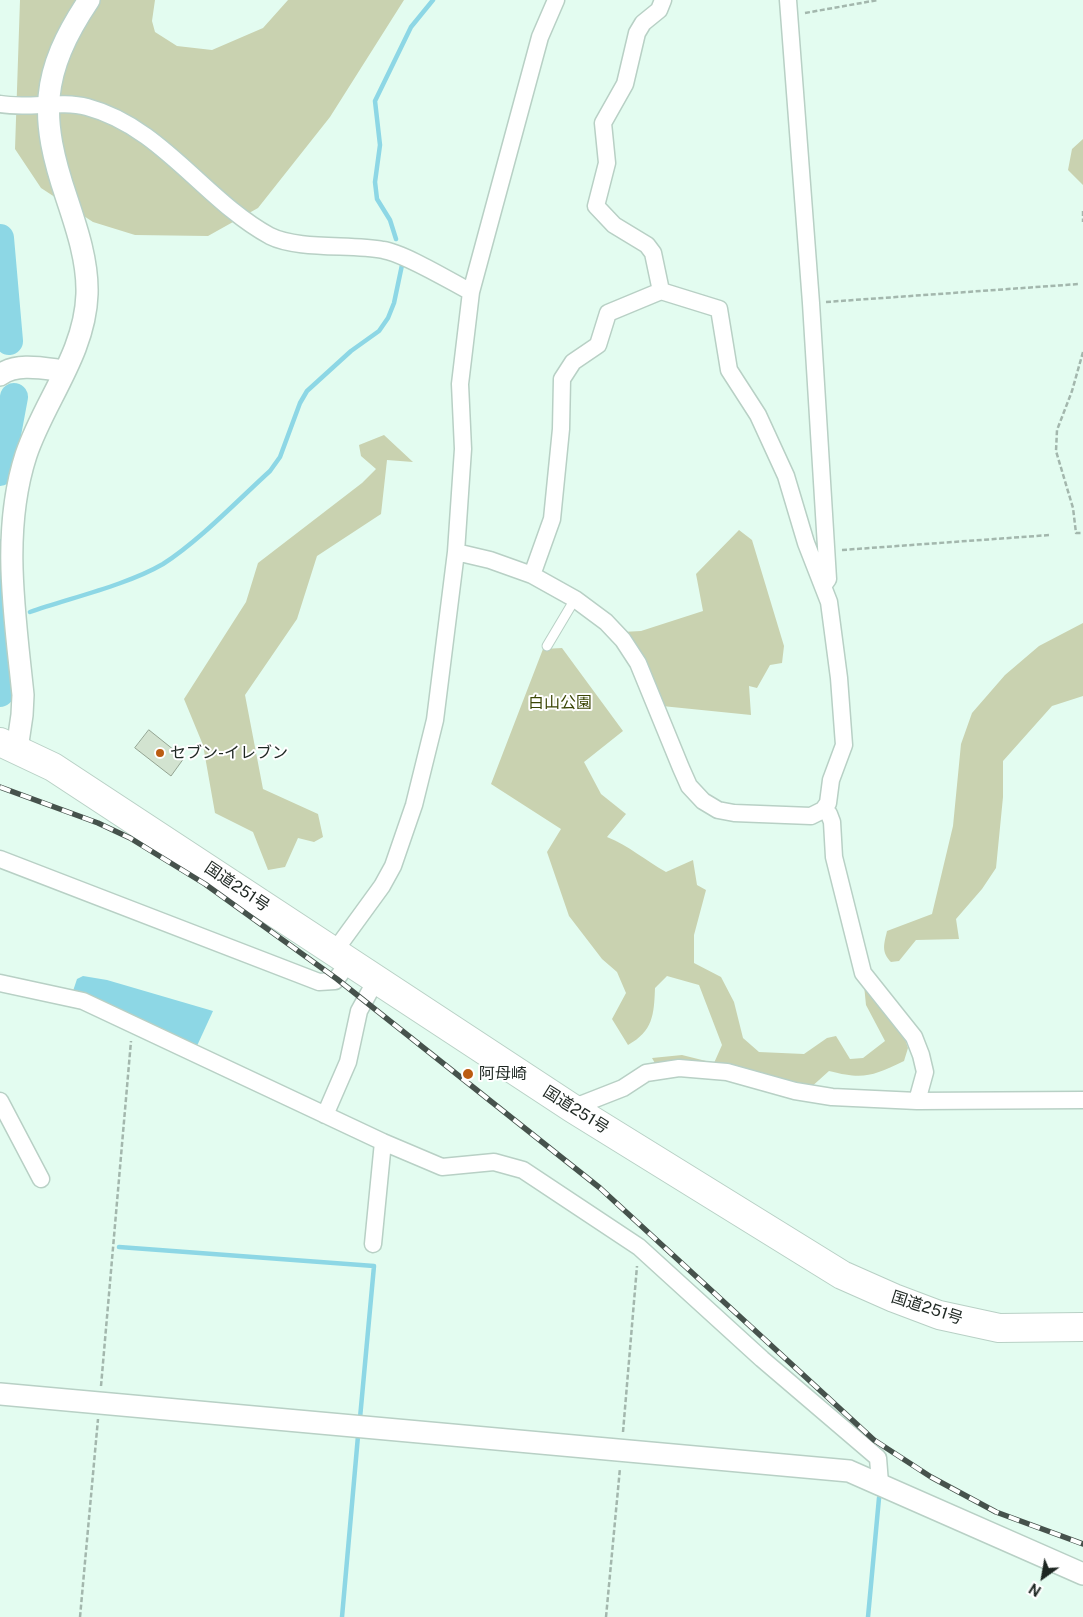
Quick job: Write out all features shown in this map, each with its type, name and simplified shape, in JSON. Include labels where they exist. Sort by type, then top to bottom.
[{"type":"highway","name":"国道251号","points":[[6,745],[53,766],[572,1108],[842,1275],[939,1315],[999,1328],[1083,1327]]},
{"type":"street","points":[[6,745],[22,714],[23,695],[12,542],[15,498],[35,430],[65,371],[80,335],[87,295],[86,269],[78,232],[50,137],[47,106],[52,73],[59,50],[69,30],[89,0]]},
{"type":"street","points":[[0,859],[319,982],[335,981],[341,957],[393,866],[414,805],[435,720],[456,552],[462,450],[460,384],[471,292],[540,37],[556,0]]},
{"type":"street","points":[[661,291],[653,254],[647,245],[614,226],[596,206],[607,163],[603,123],[625,84],[637,33],[643,23],[659,10],[663,0]]},
{"type":"street","points":[[788,8],[811,303],[828,579],[823,586]]},
{"type":"street","points":[[0,104],[85,106],[124,120],[151,138],[230,209],[272,236],[288,242],[384,250],[471,292]]},
{"type":"street","points":[[456,552],[490,560],[532,575],[575,599],[606,622],[623,640],[638,663],[681,768],[690,786],[703,801],[718,810],[734,813],[810,816],[824,810],[828,803],[831,780],[844,745],[839,678],[829,602],[806,543],[786,476],[758,415],[729,370],[719,310],[661,291],[608,312],[598,345],[573,362],[562,379],[561,429],[552,518],[532,575]]},
{"type":"street","points":[[0,375],[5,371],[34,367],[65,371]]},
{"type":"street","points":[[824,810],[829,814],[832,822],[834,857],[863,973],[914,1037],[922,1055],[925,1072],[917,1101]]},
{"type":"street","points":[[324,1115],[348,1062],[359,1012],[376,980]]},
{"type":"street","points":[[0,983],[83,1001],[324,1115],[442,1167],[494,1162],[523,1170],[639,1247],[762,1359],[878,1458],[880,1483]]},
{"type":"street","points":[[572,1108],[623,1088],[646,1073],[679,1068],[727,1072],[795,1091],[832,1097],[917,1101],[1083,1100]]},
{"type":"street","points":[[0,1101],[41,1180]]},
{"type":"street","points":[[373,1244],[383,1142]]},
{"type":"street","points":[[0,1394],[849,1471],[880,1483],[1083,1574]]},
{"type":"lane","points":[[547,646],[575,599]]},
{"type":"path","points":[[788,8],[878,0]]},
{"type":"path","points":[[1083,211],[1083,222]]},
{"type":"path","points":[[811,303],[1079,284]]},
{"type":"path","points":[[1083,352],[1057,430],[1056,451],[1073,508],[1076,533],[1083,533]]},
{"type":"path","points":[[826,551],[1050,535]]},
{"type":"path","points":[[80,1617],[133,1025]]},
{"type":"green space","points":[[20,0],[155,0],[152,21],[155,32],[177,46],[212,50],[263,28],[288,0],[404,0],[330,117],[258,208],[208,236],[135,235],[93,222],[41,188],[15,149]]},
{"type":"green space","points":[[1083,139],[1083,185],[1068,170],[1072,149]]},
{"type":"green space","points":[[384,435],[413,462],[387,460],[381,514],[317,556],[297,619],[245,695],[263,789],[318,814],[323,837],[314,842],[298,838],[285,867],[268,870],[253,832],[215,813],[203,745],[184,699],[246,602],[258,563],[362,483],[376,469],[361,456],[359,445]]},
{"type":"green space","points":[[739,530],[752,540],[784,646],[782,663],[770,665],[757,688],[749,686],[751,715],[662,706],[622,632],[641,631],[703,611],[696,574]]},
{"type":"green space","points":[[1083,623],[1083,696],[1052,706],[1003,761],[1003,797],[996,868],[982,889],[956,919],[959,939],[916,940],[899,961],[891,962],[886,955],[884,944],[887,931],[932,914],[953,826],[961,744],[972,713],[1005,675],[1039,646]]},
{"type":"green space","name":"白山公園","points":[[562,648],[623,731],[584,762],[601,794],[626,814],[607,837],[666,872],[693,860],[697,885],[706,890],[694,935],[694,963],[721,977],[734,1002],[743,1038],[759,1052],[804,1054],[827,1038],[836,1036],[850,1059],[863,1058],[885,1041],[866,1005],[864,985],[903,1033],[908,1048],[904,1061],[868,1075],[860,1076],[829,1071],[809,1089],[656,1065],[652,1058],[682,1055],[714,1063],[722,1045],[699,985],[667,976],[655,988],[653,1014],[647,1028],[643,1034],[628,1045],[612,1019],[626,993],[617,972],[602,959],[569,916],[547,852],[561,829],[491,784],[543,649]]},
{"type":"water","points":[[83,976],[107,980],[213,1011],[196,1048],[73,991],[77,979]]},
{"type":"building","name":"セブン-イレブン","points":[[149,730],[184,758],[171,776],[135,748]]},
{"type":"waterway","points":[[396,239],[390,220],[377,199],[375,182],[380,145],[375,101],[411,27],[433,0]]},
{"type":"waterway","points":[[0,238],[9,341]]},
{"type":"waterway","points":[[30,612],[116,585],[149,572],[177,555],[231,508],[270,471],[280,457],[300,403],[307,391],[351,351],[379,331],[388,318],[394,303],[402,265]]},
{"type":"waterway","points":[[0,472],[14,397]]},
{"type":"waterway","points":[[0,553],[3,651],[0,693]]},
{"type":"waterway","points":[[119,1247],[374,1266],[360,1418]]},
{"type":"waterway","points":[[342,1617],[358,1436]]},
{"type":"waterway","points":[[868,1617],[879,1498]]},
{"type":"railway","points":[[0,787],[98,823],[130,838],[205,884],[337,979],[600,1188],[874,1440],[931,1477],[996,1512],[1083,1544]]},
{"type":"place","name":"セブン-イレブン","points":[[160,753]]},
{"type":"place","name":"阿母崎","points":[[468,1074]]}]
